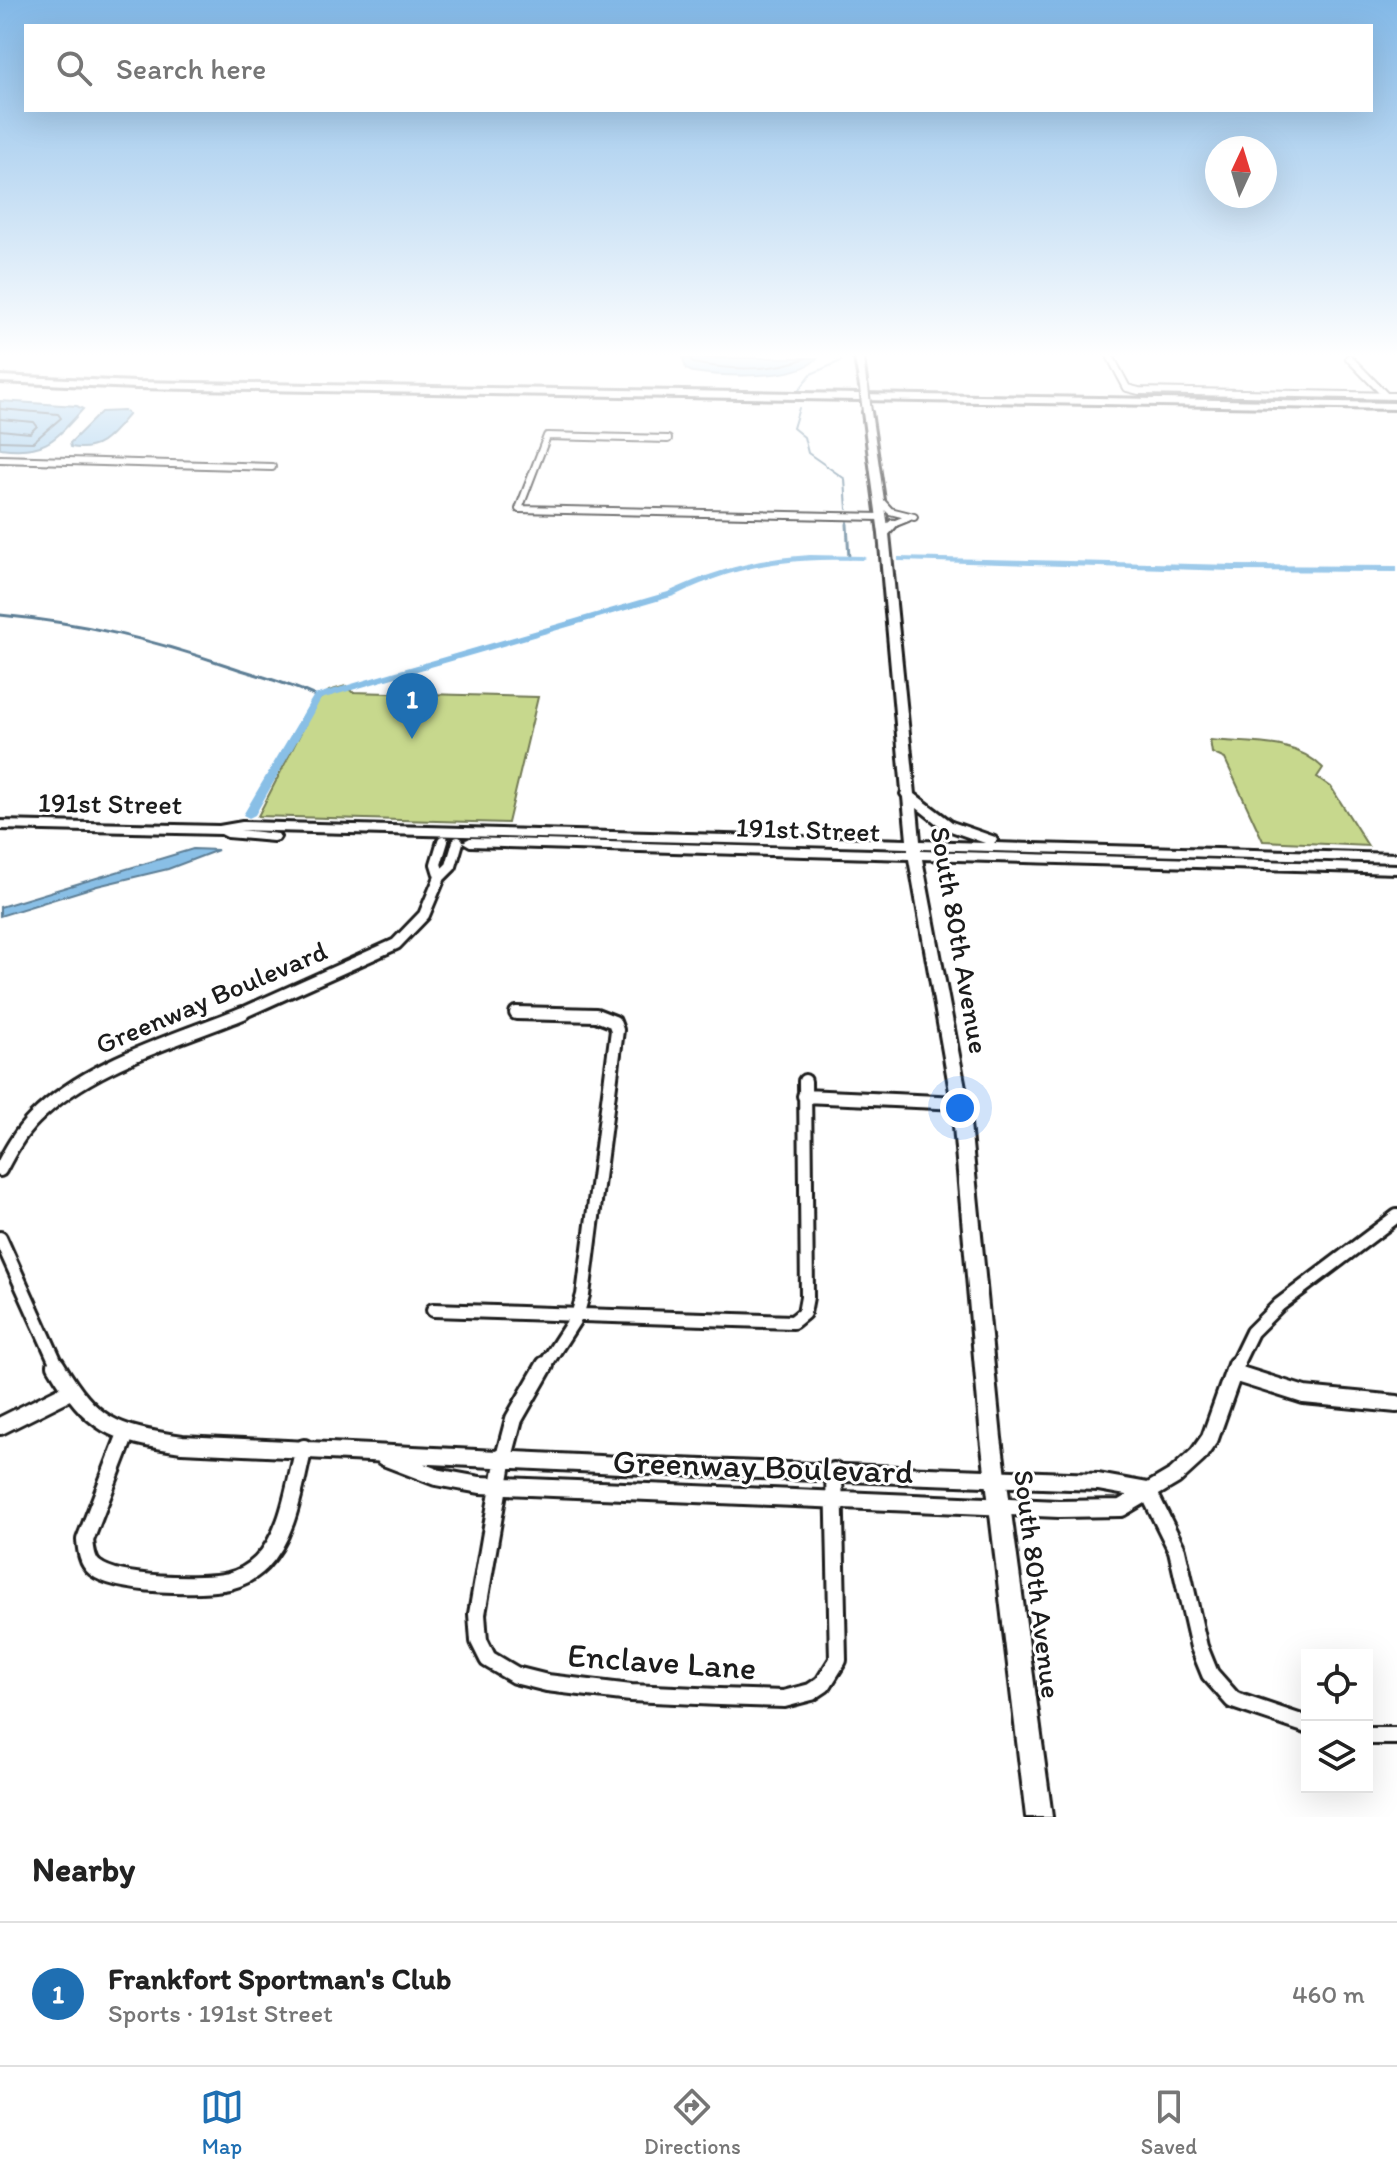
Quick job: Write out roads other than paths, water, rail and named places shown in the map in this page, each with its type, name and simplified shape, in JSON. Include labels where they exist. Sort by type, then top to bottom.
[{"type":"main road","name":"South 80th Avenue","points":[[871,443],[884,534],[914,850],[960,1103],[997,1479],[1039,1817]]},
{"type":"main road","points":[[907,794],[947,825],[964,833],[1030,846]]},
{"type":"main road","name":"191st Street","points":[[0,825],[219,830],[242,826],[1397,869]]},
{"type":"main road","name":"191st Street","points":[[219,830],[236,836],[914,850],[1030,846],[1397,858]]},
{"type":"street","points":[[544,443],[519,509],[881,517]]},
{"type":"street","points":[[0,459],[272,467]]},
{"type":"street","points":[[879,499],[890,511],[914,517],[903,518],[888,526],[884,534]]},
{"type":"street","name":"Greenway Boulevard","points":[[0,1170],[19,1136],[35,1119],[88,1079],[396,944],[421,921],[430,907],[440,877],[436,864],[450,841]]},
{"type":"street","points":[[516,1013],[596,1015],[614,1022],[617,1030],[583,1295],[577,1316]]},
{"type":"street","points":[[433,1310],[793,1322],[804,1313],[807,1297],[804,1088],[960,1103]]},
{"type":"street","name":"Greenway Boulevard","points":[[375,1454],[436,1477],[500,1485],[1105,1510],[1134,1503],[1175,1476],[1198,1455],[1210,1438],[1244,1346],[1263,1319],[1397,1216]]},
{"type":"street","name":"Greenway Boulevard","points":[[0,1238],[81,1405],[101,1422],[126,1434],[164,1442],[375,1454],[1098,1482],[1148,1491]]},
{"type":"street","name":"Enclave Lane","points":[[577,1316],[524,1397],[514,1419],[504,1457],[477,1614],[480,1644],[493,1664],[523,1679],[589,1689],[784,1699],[805,1697],[826,1683],[838,1660],[834,1471]]},
{"type":"street","points":[[1234,1373],[1304,1395],[1397,1404]]},
{"type":"street","points":[[0,1426],[72,1390]]},
{"type":"street","points":[[126,1434],[85,1540],[86,1555],[94,1567],[128,1578],[213,1583],[231,1581],[248,1573],[273,1548],[304,1448]]},
{"type":"street","points":[[1148,1491],[1177,1550],[1199,1647],[1210,1674],[1233,1700],[1301,1723]]},
{"type":"street","points":[[1373,1736],[1397,1736]]},
{"type":"water","points":[[0,443],[48,443],[28,449],[0,448]]},
{"type":"water","points":[[70,443],[100,443],[81,448],[71,447]]},
{"type":"water","points":[[193,849],[218,850],[168,869],[97,886],[0,916],[0,907]]},
{"type":"waterway","points":[[805,443],[808,453],[845,479],[847,509]]},
{"type":"waterway","points":[[847,524],[849,558]]},
{"type":"waterway","points":[[249,815],[317,697],[671,594],[695,582],[741,567],[787,559],[862,558]]},
{"type":"waterway","points":[[901,559],[1397,569]]},
{"type":"waterway","points":[[0,615],[89,628],[144,640],[274,680],[317,697]]},
{"type":"place","name":"Frankfort Sportman's Club","points":[[412,739]]}]
